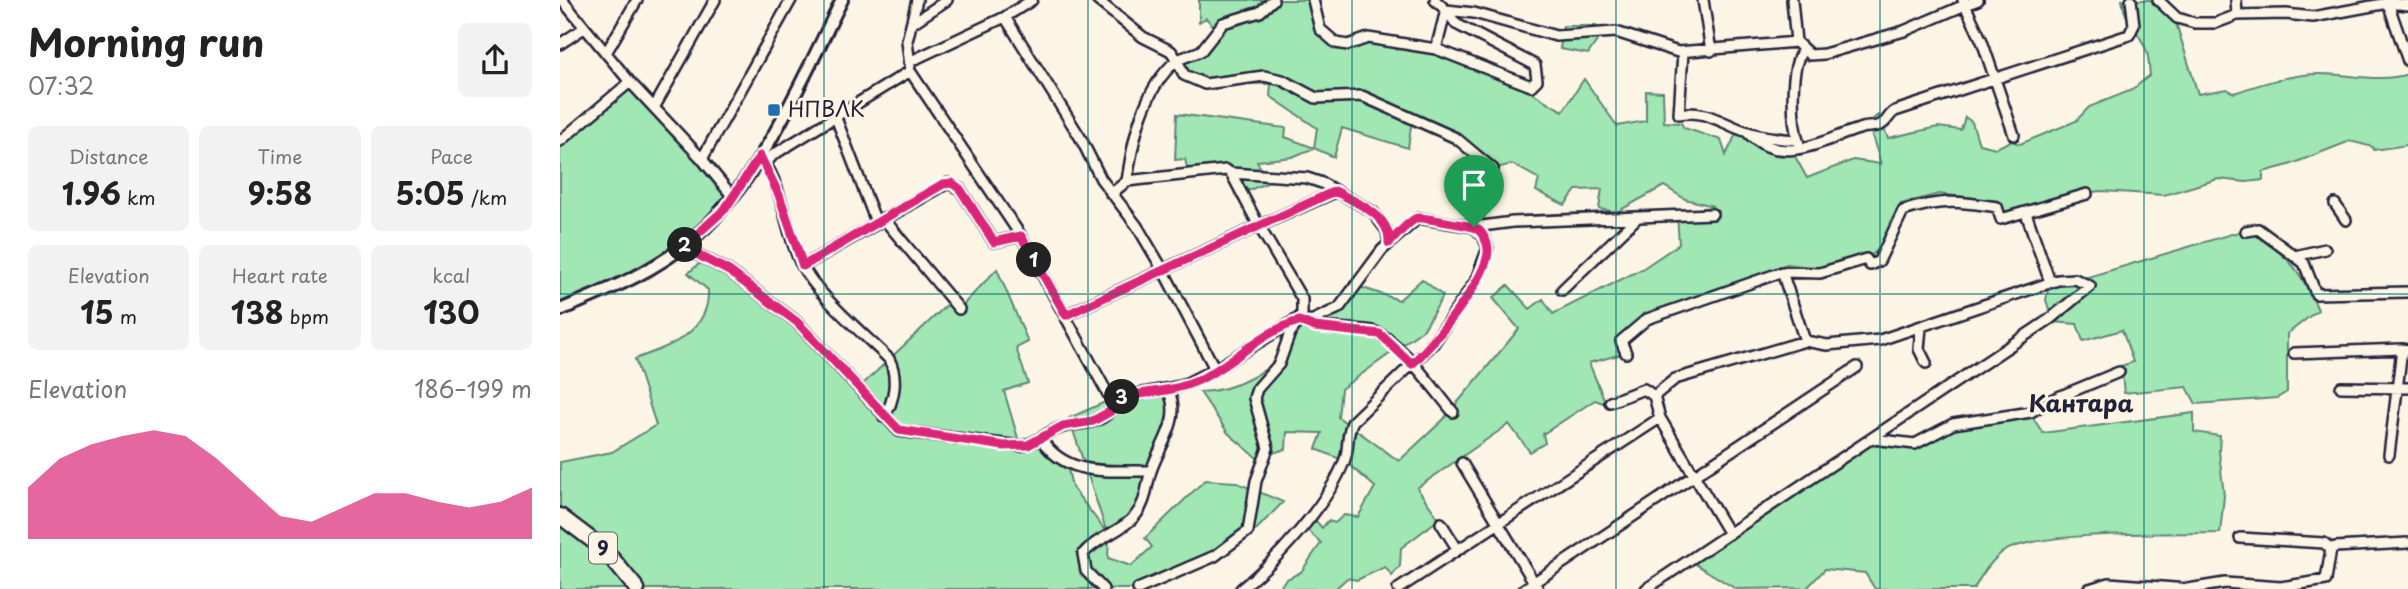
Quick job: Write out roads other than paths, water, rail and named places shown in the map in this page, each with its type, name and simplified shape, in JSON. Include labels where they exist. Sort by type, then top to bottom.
[{"type":"main road","name":"9","points":[[560,516],[605,550],[637,589]]},
{"type":"street","points":[[606,53],[637,0]]},
{"type":"street","points":[[655,106],[715,0]]},
{"type":"street","points":[[702,159],[791,0]]},
{"type":"street","points":[[560,310],[617,286],[683,247],[725,209],[763,160],[842,0]]},
{"type":"street","points":[[683,247],[729,271],[797,322],[894,427],[911,433],[1004,446],[1028,445],[1063,426],[1093,421],[1108,414],[1114,405],[1112,399],[1021,236],[910,67],[907,41],[917,0]]},
{"type":"street","points":[[911,24],[947,0]]},
{"type":"street","points":[[763,160],[836,118],[910,67],[1032,0]]},
{"type":"street","points":[[1097,0],[1143,37],[1171,51],[1184,75],[1198,83],[1214,84],[1264,76],[1282,80],[1316,98],[1362,96],[1456,138],[1493,169],[1474,227]]},
{"type":"street","points":[[1127,181],[1146,104],[1162,75],[1177,60],[1200,51],[1223,23],[1260,12],[1273,0]]},
{"type":"street","points":[[1313,0],[1320,29],[1336,43],[1348,45],[1368,38],[1436,49],[1527,87],[1537,80],[1537,70],[1530,61],[1456,24],[1434,0]]},
{"type":"street","points":[[1703,0],[1711,51]]},
{"type":"street","points":[[1793,0],[1796,42],[1810,55],[1824,54],[1904,31],[1964,2],[1978,0]]},
{"type":"street","points":[[1748,132],[1762,144],[1771,147],[1808,149],[1859,128],[1880,125],[1895,111],[2129,35],[2134,25],[2131,0]]},
{"type":"street","points":[[2158,0],[2186,21],[2216,23],[2237,15],[2286,14],[2313,17],[2388,2],[2408,5]]},
{"type":"street","points":[[2236,0],[2237,15]]},
{"type":"street","points":[[561,1],[733,197]]},
{"type":"street","points":[[1964,2],[1982,41],[2014,135]]},
{"type":"street","points":[[2388,2],[2408,61]]},
{"type":"street","points":[[1436,49],[1446,10]]},
{"type":"street","points":[[1446,10],[1482,15],[1543,35],[1586,36],[1616,32],[1655,47],[1683,52],[1796,42]]},
{"type":"street","points":[[1005,17],[1111,194],[1137,226],[1214,369]]},
{"type":"street","points":[[560,44],[584,28]]},
{"type":"street","points":[[1803,50],[1797,60],[1795,74],[1797,140],[1801,147],[1808,149]]},
{"type":"street","points":[[1683,52],[1679,114],[1690,112],[1709,115],[1748,132],[1797,140]]},
{"type":"street","points":[[560,141],[630,82]]},
{"type":"street","points":[[836,118],[879,220],[959,309]]},
{"type":"street","points":[[763,160],[779,195],[803,266],[829,299],[889,359],[895,370],[892,405],[884,417]]},
{"type":"street","points":[[1111,194],[1127,181],[1216,169],[1231,173],[1307,178],[1373,212],[1387,231],[1389,243]]},
{"type":"street","points":[[1138,589],[1215,556],[1248,531],[1256,481],[1268,448],[1254,397],[1257,389],[1279,364],[1290,332],[1303,311],[1302,299],[1231,173]]},
{"type":"street","points":[[803,266],[943,184],[952,183],[960,189],[994,242],[1021,236]]},
{"type":"street","points":[[1066,315],[1335,191]]},
{"type":"street","points":[[1626,353],[1621,341],[1647,318],[1782,272],[1820,273],[1866,259],[1870,265],[1879,261],[1903,211],[1931,202],[1952,200],[1997,207],[2001,219],[2087,194]]},
{"type":"street","points":[[2336,204],[2346,220]]},
{"type":"street","points":[[2026,213],[2050,282]]},
{"type":"street","points":[[1112,399],[1168,390],[1196,381],[1275,331],[1299,321],[1313,320],[1339,308],[1389,243],[1418,218],[1474,227],[1513,222],[1712,214]]},
{"type":"street","points":[[1562,290],[1637,218]]},
{"type":"street","points":[[1241,589],[1324,498],[1345,461],[1347,436],[1353,421],[1437,338],[1484,266],[1488,248],[1483,236],[1474,227]]},
{"type":"street","points":[[2246,231],[2258,229],[2304,263],[2316,294],[2408,292]]},
{"type":"street","points":[[2295,256],[2325,249]]},
{"type":"street","points":[[1782,272],[1805,341]]},
{"type":"street","points":[[1651,587],[2050,319],[2090,286],[2075,279],[2050,282],[1880,340],[1828,345],[1805,341],[1675,379],[1654,396]]},
{"type":"street","points":[[1299,321],[1315,327],[1380,334],[1412,364],[1453,412]]},
{"type":"street","points":[[1921,327],[1919,349],[1926,363]]},
{"type":"street","points":[[2294,353],[2405,350],[2397,387],[2389,456]]},
{"type":"street","points":[[1524,589],[1536,586],[1857,367]]},
{"type":"street","points":[[1873,439],[1915,444],[1953,424],[2031,412],[2051,400],[2119,372]]},
{"type":"street","points":[[2341,387],[2408,388]]},
{"type":"street","points":[[1610,402],[1644,389],[1654,396],[1660,418],[1729,534]]},
{"type":"street","points":[[1103,589],[1086,571],[1083,554],[1133,518],[1144,500],[1150,471],[1165,440],[1173,412],[1168,390]]},
{"type":"street","points":[[1398,589],[1660,418]]},
{"type":"street","points":[[1041,439],[1051,454],[1065,465],[1150,471]]},
{"type":"street","points":[[1462,463],[1536,586]]},
{"type":"street","points":[[1441,523],[1458,550]]},
{"type":"street","points":[[2240,538],[2324,543],[2331,549]]},
{"type":"street","points":[[2331,549],[2342,545],[2408,543]]},
{"type":"street","points":[[2089,589],[2109,583],[2188,589],[2225,583],[2281,587],[2326,580],[2331,549]]},
{"type":"place","name":"НПВЛК","points":[[774,110]]},
{"type":"district","name":"Кантара","points":[[2081,404]]}]
